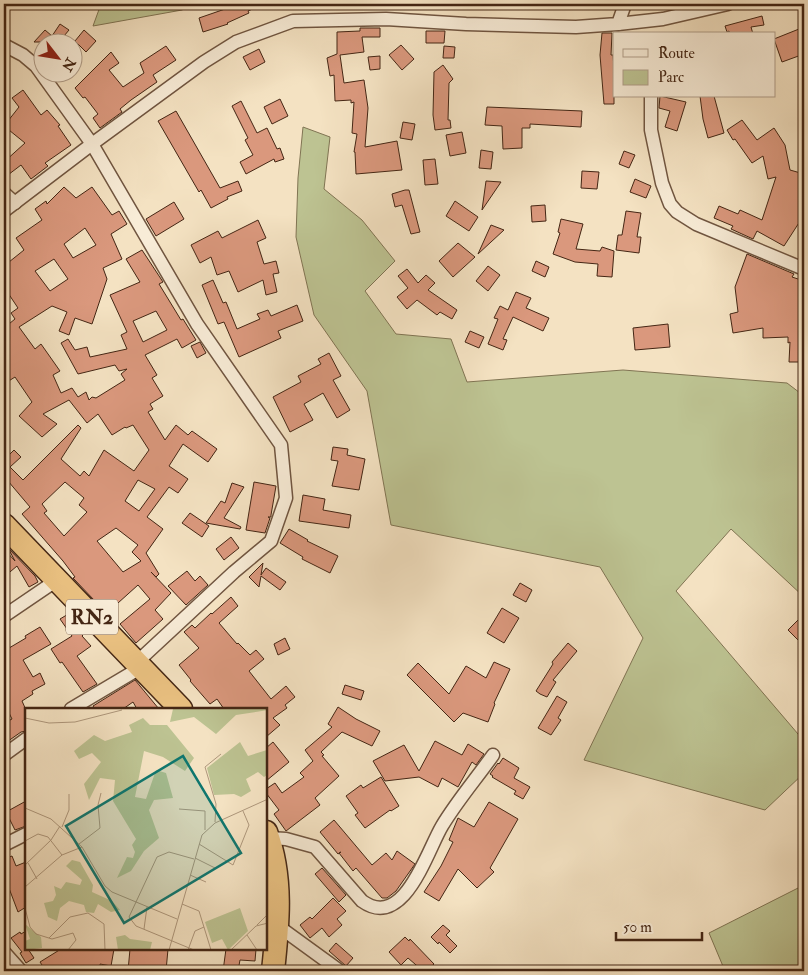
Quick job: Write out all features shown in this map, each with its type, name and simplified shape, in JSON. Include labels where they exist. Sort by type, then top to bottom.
[{"type":"highway","name":"RN2","points":[[4,525],[179,708]]},
{"type":"highway","points":[[268,839],[277,878],[278,926],[273,971]]},
{"type":"street","points":[[618,24],[625,4]]},
{"type":"street","points":[[4,211],[204,62],[228,47],[268,29],[293,21],[386,18],[466,24],[576,27],[664,19],[728,4]]},
{"type":"street","points":[[650,20],[651,32]]},
{"type":"street","points":[[4,46],[23,55],[36,66],[92,144],[198,324],[281,445],[286,498],[271,541],[234,572],[138,665],[73,708]]},
{"type":"street","points":[[651,98],[651,130],[662,183],[670,204],[677,212],[696,224],[804,269]]},
{"type":"street","points":[[4,193],[15,203]]},
{"type":"street","points":[[4,616],[57,580]]},
{"type":"street","points":[[4,755],[25,740]]},
{"type":"street","points":[[268,835],[315,847],[362,901],[369,906],[386,907],[395,903],[420,873],[441,828],[461,797],[493,755]]},
{"type":"street","points":[[4,845],[25,834]]},
{"type":"street","points":[[278,926],[340,971]]},
{"type":"street","points":[[4,952],[20,971]]},
{"type":"green space","points":[[101,4],[193,4],[182,10],[93,26]]},
{"type":"green space","points":[[303,127],[330,137],[324,189],[362,220],[395,261],[365,291],[396,334],[451,339],[467,382],[623,370],[787,383],[804,396],[804,597],[731,529],[676,591],[804,741],[804,773],[765,810],[584,760],[643,638],[600,567],[391,525],[367,391],[314,315],[296,237],[298,178]]},
{"type":"green space","points":[[804,885],[804,971],[725,971],[709,933]]},
{"type":"building","points":[[236,4],[264,4],[248,11],[249,13],[228,24],[203,32],[199,18]]},
{"type":"building","points":[[762,16],[764,25],[751,27],[752,32],[727,32],[725,26]]},
{"type":"building","points":[[60,24],[69,30],[67,32],[55,32]]},
{"type":"building","points":[[804,27],[804,54],[782,62],[776,45],[776,38]]},
{"type":"building","points":[[360,28],[380,28],[380,37],[362,37],[364,52],[340,55],[344,83],[364,80],[368,108],[365,147],[397,141],[402,170],[356,174],[354,152],[357,134],[352,133],[354,102],[351,103],[351,100],[335,101],[334,75],[330,76],[327,58],[337,54],[337,32],[360,31]]},
{"type":"building","points":[[84,30],[96,41],[86,52],[82,48],[82,32]]},
{"type":"building","points":[[426,31],[445,31],[444,43],[426,43]]},
{"type":"building","points":[[602,33],[612,33],[611,55],[613,55],[614,104],[604,104],[600,55]]},
{"type":"building","points":[[401,45],[414,59],[402,70],[389,55]]},
{"type":"building","points":[[166,46],[176,60],[153,75],[157,82],[131,100],[120,109],[122,112],[100,128],[93,118],[98,114],[85,97],[83,98],[75,88],[111,52],[119,63],[109,70],[123,87],[144,73],[140,63]]},
{"type":"building","points":[[444,46],[455,47],[454,58],[443,58]]},
{"type":"building","points":[[259,49],[265,62],[250,70],[243,57]]},
{"type":"building","points":[[380,56],[380,69],[370,70],[368,57]]},
{"type":"building","points":[[443,65],[453,79],[449,83],[448,120],[450,120],[451,128],[435,130],[433,115],[434,72]]},
{"type":"building","points":[[23,90],[41,115],[47,110],[60,125],[58,126],[71,145],[45,163],[48,166],[31,179],[21,165],[4,178],[4,162],[25,143],[4,126],[19,107],[12,98]]},
{"type":"building","points":[[660,98],[686,102],[677,131],[665,127],[670,111],[659,108]]},
{"type":"building","points":[[700,98],[715,98],[724,133],[708,138]]},
{"type":"building","points":[[280,99],[288,116],[272,124],[264,107]]},
{"type":"building","points":[[241,101],[257,133],[267,128],[277,149],[280,148],[284,159],[275,162],[274,159],[246,174],[240,162],[253,155],[245,140],[248,138],[232,106]]},
{"type":"building","points":[[487,107],[582,111],[581,127],[530,124],[530,128],[522,128],[522,148],[503,149],[502,126],[485,125]]},
{"type":"building","points":[[176,111],[220,188],[238,181],[242,191],[227,197],[228,199],[211,208],[201,190],[199,192],[158,121]]},
{"type":"building","points":[[742,120],[757,140],[774,128],[785,145],[790,170],[804,174],[804,215],[784,246],[757,231],[753,239],[731,229],[733,226],[714,218],[719,206],[738,214],[740,210],[762,220],[776,177],[768,179],[763,156],[752,163],[727,130]]},
{"type":"building","points":[[403,122],[415,124],[412,140],[400,138]]},
{"type":"building","points":[[462,132],[466,153],[450,156],[446,135]]},
{"type":"building","points":[[481,150],[493,152],[491,169],[479,168]]},
{"type":"building","points":[[624,151],[635,155],[629,168],[619,164]]},
{"type":"building","points":[[435,159],[438,184],[425,185],[423,160]]},
{"type":"building","points":[[582,171],[599,172],[597,189],[581,188]]},
{"type":"building","points":[[635,179],[651,186],[646,198],[630,192]]},
{"type":"building","points":[[486,181],[501,182],[482,210]]},
{"type":"building","points":[[64,187],[76,198],[92,187],[112,215],[119,211],[127,224],[111,234],[122,259],[103,268],[107,279],[92,324],[75,318],[69,335],[59,331],[67,312],[52,306],[19,327],[35,349],[41,344],[60,371],[53,375],[61,393],[72,388],[78,397],[86,392],[89,400],[92,397],[96,398],[125,380],[121,374],[127,369],[119,371],[115,365],[78,374],[61,343],[68,339],[75,350],[87,347],[90,357],[127,349],[121,335],[127,332],[110,295],[140,282],[126,259],[142,250],[163,282],[159,284],[196,340],[182,348],[177,339],[145,355],[157,375],[152,378],[163,396],[150,404],[153,409],[148,412],[165,440],[176,425],[188,435],[192,431],[217,449],[208,462],[183,444],[169,466],[188,479],[178,493],[169,487],[147,517],[163,529],[146,553],[159,574],[156,577],[151,572],[171,593],[155,610],[163,619],[136,643],[120,624],[150,599],[138,585],[108,612],[97,599],[95,601],[73,578],[75,577],[63,561],[22,514],[30,507],[8,481],[4,485],[4,460],[14,450],[21,457],[10,467],[23,480],[78,425],[81,428],[61,459],[80,476],[84,471],[89,476],[104,450],[134,471],[149,450],[133,425],[125,427],[112,435],[98,414],[87,423],[69,400],[43,414],[57,424],[42,437],[19,416],[32,402],[15,377],[4,384],[4,328],[15,319],[11,313],[18,308],[4,287],[4,266],[24,250],[16,238],[42,220],[35,209],[46,201],[47,204]],"holes":[[[85,228],[96,245],[73,258],[64,244]],[[54,259],[68,279],[50,291],[35,271]],[[156,311],[167,330],[143,342],[133,321]],[[138,480],[155,489],[139,511],[125,501]],[[65,482],[84,498],[79,505],[87,512],[64,536],[44,513],[47,511],[42,504]],[[116,528],[138,545],[132,552],[141,561],[123,572],[97,541]]]},
{"type":"building","points":[[409,190],[420,232],[411,234],[402,205],[395,207],[392,194]]},
{"type":"building","points":[[455,201],[478,217],[469,231],[446,216]]},
{"type":"building","points":[[174,202],[184,219],[156,236],[146,219]]},
{"type":"building","points":[[545,205],[546,221],[532,222],[531,206]]},
{"type":"building","points":[[626,211],[641,213],[637,237],[641,237],[639,253],[616,250],[618,235],[622,235]]},
{"type":"building","points":[[561,219],[583,224],[576,249],[600,251],[602,247],[614,251],[612,277],[597,276],[598,264],[575,262],[553,254],[560,233],[558,232]]},
{"type":"building","points":[[258,220],[266,238],[257,242],[264,264],[276,261],[279,273],[273,274],[277,292],[266,295],[263,280],[238,292],[229,271],[217,275],[211,257],[200,263],[191,245],[218,231],[222,238]]},
{"type":"building","points":[[491,225],[504,230],[478,254]]},
{"type":"building","points":[[458,243],[475,257],[453,277],[439,261]]},
{"type":"building","points":[[747,254],[794,274],[792,277],[804,281],[804,362],[789,362],[790,342],[788,343],[788,337],[763,338],[763,328],[733,333],[730,314],[738,312],[735,287]]},
{"type":"building","points":[[536,261],[549,267],[545,277],[532,271]]},
{"type":"building","points":[[488,266],[500,275],[488,291],[476,281]]},
{"type":"building","points":[[407,269],[418,283],[426,275],[435,283],[428,290],[457,310],[452,319],[440,312],[437,315],[417,300],[407,309],[397,297],[408,288],[398,276]]},
{"type":"building","points":[[213,280],[223,303],[226,302],[237,329],[260,319],[257,314],[268,310],[271,316],[297,305],[303,321],[278,331],[281,338],[239,357],[224,322],[218,324],[202,285]]},
{"type":"building","points":[[516,292],[531,298],[526,308],[549,318],[543,331],[513,317],[503,339],[507,340],[503,350],[488,344],[498,319],[494,318],[500,306],[508,310]]},
{"type":"building","points":[[668,324],[670,347],[635,350],[633,328]]},
{"type":"building","points":[[470,331],[484,337],[479,348],[465,342]]},
{"type":"building","points":[[200,342],[206,353],[197,358],[191,346]]},
{"type":"building","points":[[329,353],[341,376],[333,380],[350,410],[337,418],[323,393],[304,404],[313,420],[290,432],[273,397],[301,382],[298,376],[321,364],[318,359]]},
{"type":"building","points":[[333,447],[348,449],[347,455],[365,459],[359,490],[332,486],[338,461],[331,460]]},
{"type":"building","points":[[254,482],[276,486],[271,517],[268,517],[270,518],[265,533],[246,530]]},
{"type":"building","points":[[232,483],[244,487],[224,518],[241,527],[240,529],[206,523],[221,501],[225,503]]},
{"type":"building","points":[[303,495],[325,499],[323,510],[351,515],[349,528],[299,521]]},
{"type":"building","points":[[190,513],[209,526],[202,537],[182,523]]},
{"type":"building","points":[[289,529],[307,541],[338,556],[330,573],[302,559],[303,557],[280,543]]},
{"type":"building","points":[[231,537],[239,548],[224,560],[216,549]]},
{"type":"building","points":[[8,548],[35,576],[38,582],[29,587],[17,566],[4,577],[4,549],[15,561]]},
{"type":"building","points":[[263,563],[261,575],[266,568],[286,582],[280,590],[261,576],[259,587],[249,577]]},
{"type":"building","points":[[187,571],[195,581],[200,576],[208,585],[186,605],[168,586]]},
{"type":"building","points":[[520,583],[532,590],[526,602],[513,595]]},
{"type":"building","points":[[231,597],[238,606],[219,623],[237,644],[250,655],[256,650],[264,659],[249,671],[271,699],[286,686],[295,697],[285,705],[287,708],[273,718],[280,725],[268,735],[268,708],[223,708],[217,699],[210,704],[179,665],[199,648],[184,632],[192,625],[195,628]]},
{"type":"building","points":[[502,608],[519,618],[504,643],[487,633]]},
{"type":"building","points":[[70,613],[85,633],[82,636],[91,646],[77,656],[97,684],[83,692],[51,649],[72,636],[60,619]]},
{"type":"building","points":[[800,618],[804,622],[804,634],[798,640],[788,630]]},
{"type":"building","points":[[40,627],[51,644],[23,660],[33,677],[40,673],[45,684],[32,691],[33,694],[22,701],[25,708],[25,731],[4,744],[4,723],[12,719],[4,703],[4,651],[26,638],[25,636]]},
{"type":"building","points":[[285,638],[290,649],[278,655],[274,644]]},
{"type":"building","points":[[568,643],[577,651],[553,680],[556,682],[547,697],[540,694],[536,691],[553,664],[552,662]]},
{"type":"building","points":[[494,662],[510,669],[494,703],[488,722],[463,713],[454,722],[407,675],[418,663],[449,694],[466,666],[486,678]]},
{"type":"building","points":[[135,680],[158,708],[136,708],[133,702],[124,708],[94,708],[93,706]]},
{"type":"building","points":[[345,685],[364,691],[361,700],[342,694]]},
{"type":"building","points":[[557,696],[567,702],[558,718],[561,720],[551,735],[538,728]]},
{"type":"building","points":[[338,707],[380,731],[372,746],[342,732],[321,752],[324,755],[322,756],[339,776],[315,798],[320,805],[286,831],[274,814],[279,810],[268,796],[268,788],[275,783],[282,793],[304,777],[300,773],[313,761],[305,750],[332,727],[328,724]]},
{"type":"building","points":[[435,741],[462,755],[468,744],[484,754],[476,765],[472,762],[458,787],[442,778],[438,787],[419,777],[385,781],[373,761],[404,745],[419,771]]},
{"type":"building","points":[[273,742],[289,762],[268,779],[268,746]]},
{"type":"building","points":[[503,758],[519,768],[514,778],[530,787],[523,799],[514,794],[516,791],[490,774]]},
{"type":"building","points":[[381,777],[399,806],[390,810],[365,828],[355,815],[358,813],[346,796],[361,785],[363,788]]},
{"type":"building","points":[[25,802],[25,826],[15,830],[6,812]]},
{"type":"building","points":[[489,802],[518,819],[490,868],[494,872],[477,888],[458,869],[439,901],[424,892],[441,866],[453,842],[449,840],[458,818],[474,827]]},
{"type":"building","points":[[334,820],[372,865],[386,853],[392,860],[397,851],[415,864],[396,891],[387,898],[382,898],[356,868],[353,871],[320,832]]},
{"type":"building","points":[[12,856],[16,866],[25,862],[25,908],[18,912],[4,875],[4,859]]},
{"type":"building","points":[[322,868],[346,895],[339,902],[315,874]]},
{"type":"building","points":[[333,898],[346,911],[337,919],[342,925],[329,937],[322,928],[310,938],[300,925],[310,917],[312,919]]},
{"type":"building","points":[[443,925],[450,931],[446,935],[457,946],[450,953],[431,937]]},
{"type":"building","points":[[20,932],[21,934],[25,932],[25,950],[29,950],[34,958],[26,963],[20,953],[22,952],[11,938]]},
{"type":"building","points":[[405,937],[409,941],[410,939],[434,964],[426,971],[423,971],[408,958],[401,965],[389,952]]},
{"type":"building","points":[[336,943],[353,958],[346,966],[329,951]]},
{"type":"building","points":[[59,950],[114,950],[111,966],[100,964],[101,971],[46,971],[40,962]]},
{"type":"building","points":[[130,950],[168,950],[166,971],[128,971]]},
{"type":"building","points":[[226,950],[256,950],[255,961],[240,960],[238,971],[223,971]]}]
